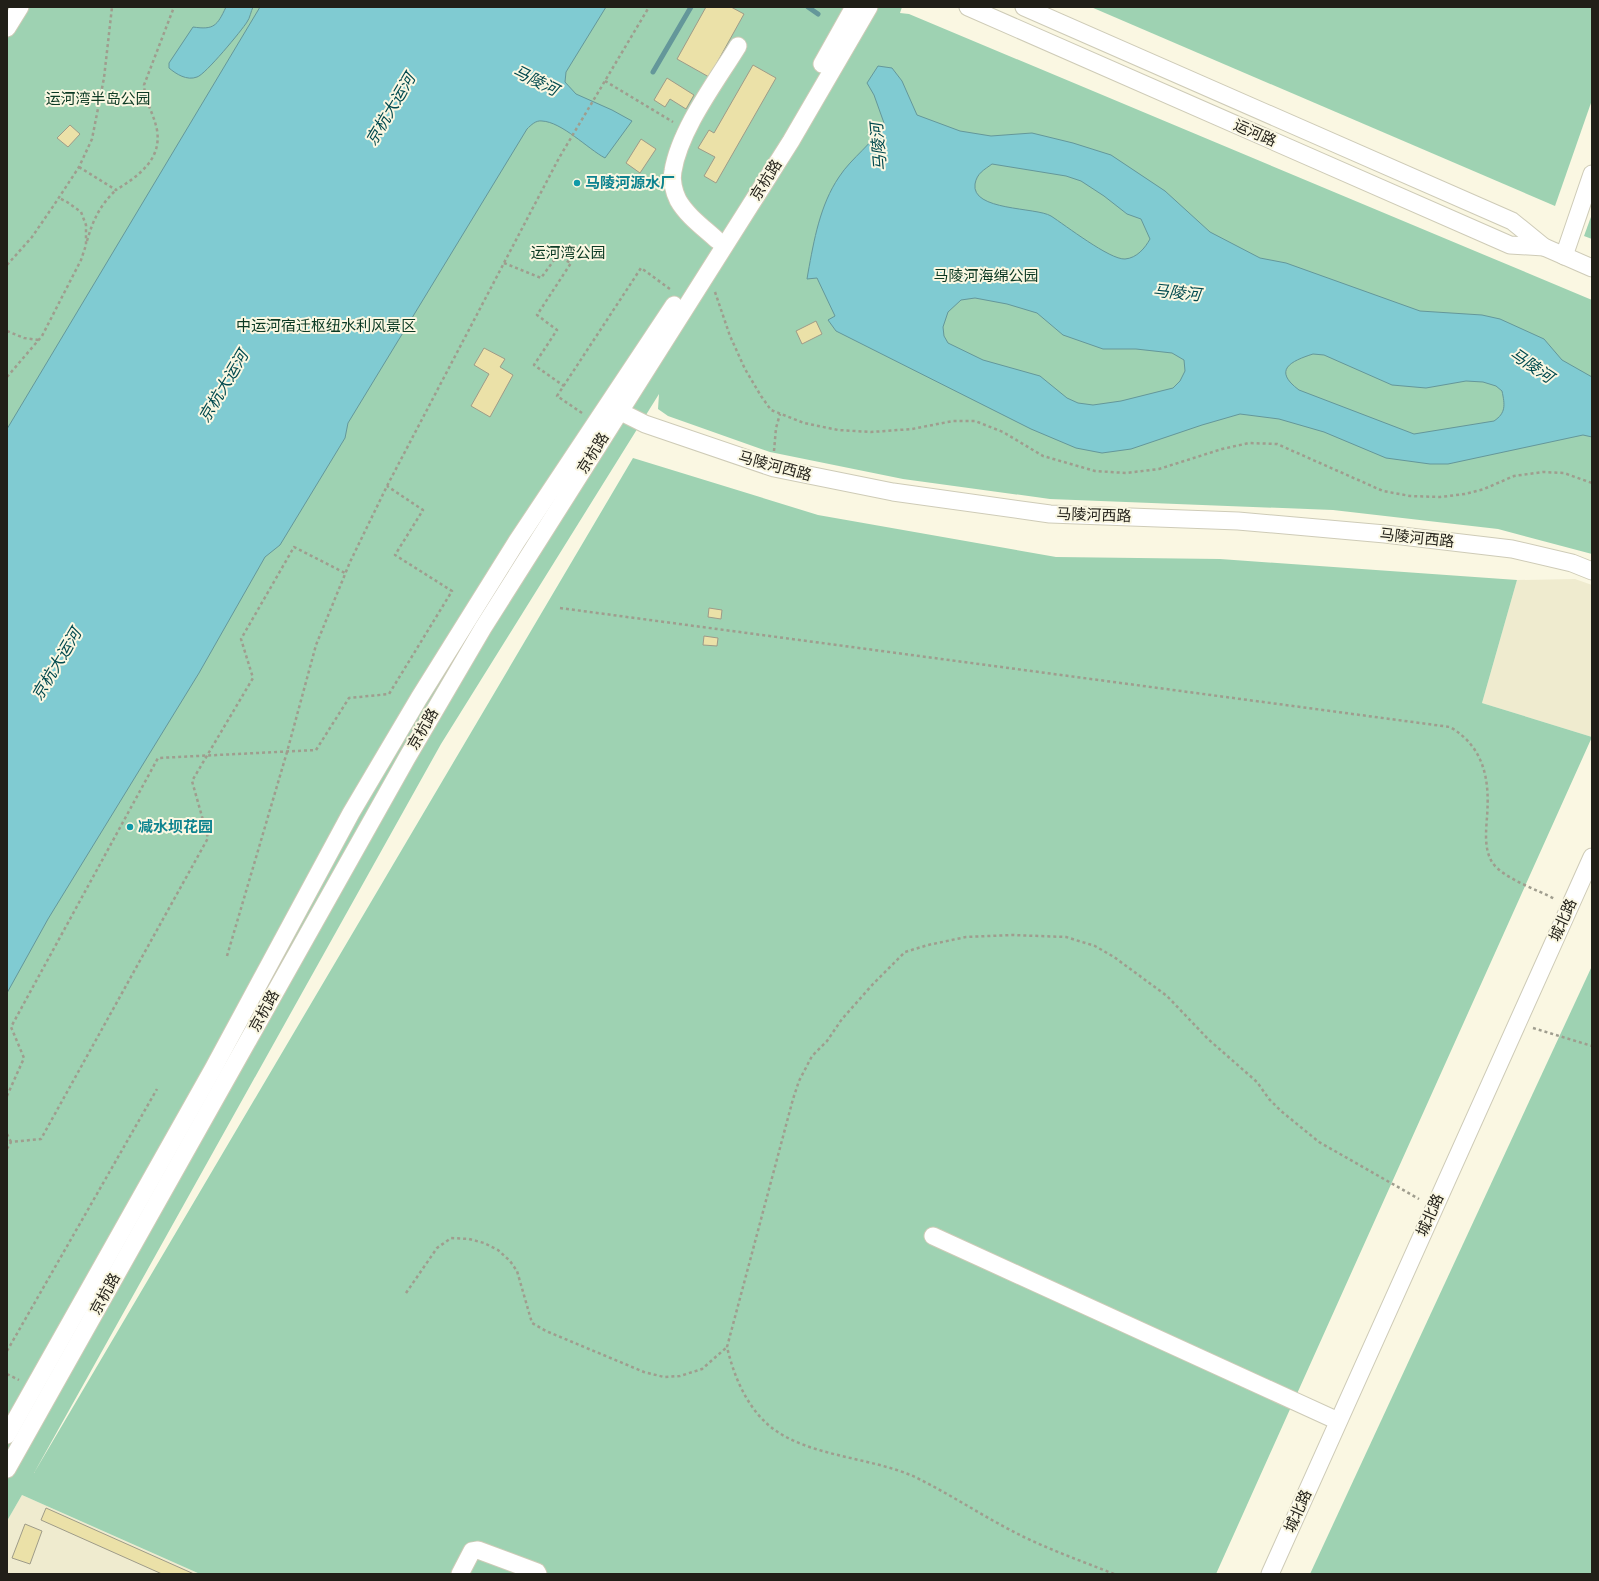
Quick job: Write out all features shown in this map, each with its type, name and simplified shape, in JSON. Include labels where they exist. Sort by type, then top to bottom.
[{"type":"street","points":[[7,28],[20,7]]},
{"type":"street","name":"京杭路","points":[[7,1469],[412,749],[482,628],[613,408],[792,118],[854,7]]},
{"type":"street","name":"京杭路","points":[[7,1435],[213,1069],[351,813],[423,691],[517,541],[596,422],[613,408],[708,272],[791,141],[869,7]]},
{"type":"street","name":"运河路","points":[[968,7],[1510,245],[1544,247]]},
{"type":"street","name":"运河路","points":[[1024,7],[1512,221],[1544,247],[1592,268]]},
{"type":"street","points":[[717,240],[691,217],[678,200],[673,186],[672,172],[677,153],[687,131],[738,46]]},
{"type":"street","points":[[1564,256],[1592,174]]},
{"type":"street","name":"马陵河西路","points":[[613,408],[645,424],[774,468],[892,492],[1050,514],[1238,521],[1385,534],[1512,549],[1572,563],[1592,571]]},
{"type":"street","name":"城北路","points":[[1270,1574],[1592,857]]},
{"type":"street","points":[[932,1236],[1338,1421]]},
{"type":"street","points":[[460,1574],[472,1551],[478,1550],[537,1572],[538,1574]]},
{"type":"path","points":[[7,265],[32,237],[59,198],[79,167],[93,133],[104,78],[112,7]]},
{"type":"path","points":[[7,378],[39,340],[81,260],[92,222],[99,209],[116,190],[142,172],[153,158],[156,149],[157,130],[144,96],[144,85],[174,7]]},
{"type":"path","points":[[227,956],[287,752],[316,645],[345,573],[387,486],[560,158],[649,7]]},
{"type":"path","points":[[605,81],[687,131]]},
{"type":"path","points":[[79,167],[116,190]]},
{"type":"path","points":[[59,198],[81,212],[86,225],[86,245]]},
{"type":"path","points":[[504,263],[541,278],[557,256],[571,264],[537,315],[557,330],[534,365],[564,386]]},
{"type":"path","points":[[596,422],[557,396],[641,268],[671,290],[667,297]]},
{"type":"path","points":[[708,272],[730,336],[745,369],[761,396],[771,410],[804,423],[838,430],[871,432],[912,429],[953,421],[975,421],[1003,432],[1044,456],[1095,471],[1126,473],[1159,469],[1222,449],[1249,443],[1277,444],[1382,491],[1410,496],[1440,497],[1465,494],[1484,489],[1514,476],[1542,472],[1564,473],[1592,483]]},
{"type":"path","points":[[7,331],[24,338],[39,340]]},
{"type":"path","points":[[774,468],[776,428],[780,414]]},
{"type":"path","points":[[7,1096],[24,1058],[11,1027],[158,758],[316,750],[349,698],[389,694],[452,591],[395,555],[423,510],[387,486]]},
{"type":"path","points":[[11,1142],[41,1140],[208,838],[192,781],[253,678],[241,639],[294,547],[345,573]]},
{"type":"path","points":[[560,608],[1450,727],[1463,735],[1472,744],[1486,773],[1488,801],[1486,837],[1487,848],[1492,862],[1506,875],[1570,906]]},
{"type":"path","points":[[406,1293],[437,1248],[451,1238],[469,1239],[484,1243],[498,1250],[510,1261],[517,1271],[532,1323],[546,1331],[644,1372],[664,1377],[680,1376],[702,1369],[726,1347],[799,1081],[812,1056],[827,1041],[842,1019],[872,984],[905,952],[928,945],[966,937],[1012,935],[1066,937],[1095,946],[1114,957],[1167,996],[1208,1039],[1257,1082],[1269,1099],[1281,1111],[1319,1142],[1434,1208]]},
{"type":"path","points":[[1517,1023],[1592,1046]]},
{"type":"path","points":[[7,1351],[158,1089]]},
{"type":"path","points":[[7,1134],[11,1142]]},
{"type":"path","points":[[7,1149],[11,1142]]},
{"type":"path","points":[[726,1347],[739,1386],[754,1408],[772,1428],[797,1442],[826,1452],[886,1467],[914,1477],[1024,1537],[1114,1574]]},
{"type":"shaded area","points":[[1575,579],[1592,585],[1592,737],[1482,703],[1517,580]]},
{"type":"shaded area","points":[[22,1495],[200,1574],[7,1574],[7,1521]]},
{"type":"green space","points":[[7,7],[902,7],[900,13],[909,14],[1592,300],[1592,554],[1498,529],[1333,510],[1050,499],[903,479],[770,452],[668,416],[658,409],[659,394],[441,744],[34,1473],[633,458],[818,515],[1056,557],[1220,559],[1517,580],[1482,703],[1592,737],[1216,1574],[200,1574],[22,1495],[7,1521]]},
{"type":"green space","points":[[1091,7],[1592,7],[1592,100],[1555,206]]},
{"type":"green space","points":[[1592,214],[1592,239],[1584,236]]},
{"type":"green space","points":[[1592,966],[1592,1574],[1310,1574]]},
{"type":"water","points":[[226,7],[253,7],[247,22],[215,61],[201,74],[193,78],[182,76],[169,68],[169,63],[193,27],[206,28],[214,25],[220,19]]},
{"type":"water","name":"京杭大运河","points":[[260,7],[606,7],[566,72],[565,82],[576,94],[612,110],[632,121],[605,158],[566,131],[550,123],[538,121],[527,129],[348,423],[345,438],[280,545],[265,557],[199,673],[48,919],[7,993],[7,429]]},
{"type":"water","points":[[878,66],[892,68],[902,81],[917,115],[960,131],[991,136],[1032,133],[1073,143],[1111,155],[1165,191],[1210,232],[1260,258],[1286,263],[1420,311],[1482,315],[1500,319],[1544,339],[1562,360],[1592,377],[1592,437],[1583,435],[1448,464],[1430,464],[1386,458],[1324,432],[1279,419],[1240,414],[1131,449],[1102,453],[1076,448],[1031,429],[836,331],[828,320],[835,316],[817,278],[807,279],[822,211],[832,188],[844,170],[874,137],[884,123],[874,95],[867,83]],"holes":[[[992,164],[1066,176],[1081,181],[1104,196],[1127,214],[1141,219],[1150,239],[1146,246],[1137,255],[1125,259],[1118,258],[1099,248],[1051,216],[1043,213],[993,204],[983,199],[977,193],[975,184],[979,174]],[[975,298],[1007,304],[1037,313],[1063,335],[1103,349],[1136,349],[1172,353],[1184,360],[1185,371],[1180,381],[1173,388],[1121,401],[1093,405],[1078,403],[1067,398],[1040,376],[983,360],[948,343],[944,336],[943,327],[948,312],[961,300]],[[1313,354],[1324,355],[1392,385],[1426,388],[1466,381],[1483,382],[1496,386],[1502,391],[1504,408],[1501,415],[1494,421],[1414,434],[1299,390],[1291,383],[1286,372],[1288,367],[1298,360]]]},
{"type":"building","points":[[706,7],[731,7],[744,14],[709,77],[677,59]]},
{"type":"building","points":[[753,65],[776,78],[716,183],[704,176],[715,157],[698,148],[709,130],[714,133]]},
{"type":"building","points":[[667,78],[694,95],[686,109],[670,99],[665,107],[654,100]]},
{"type":"building","points":[[70,125],[80,134],[68,147],[57,138]]},
{"type":"building","points":[[641,139],[656,149],[640,173],[626,163]]},
{"type":"building","points":[[816,321],[822,334],[802,344],[796,331]]},
{"type":"building","points":[[484,348],[505,359],[500,367],[513,375],[490,417],[471,406],[489,374],[474,365]]},
{"type":"building","points":[[709,608],[722,610],[721,619],[708,617]]},
{"type":"building","points":[[704,636],[718,638],[717,646],[703,645]]},
{"type":"building","points":[[46,1508],[194,1574],[162,1574],[41,1520]]},
{"type":"building","points":[[25,1524],[42,1531],[30,1564],[12,1558]]},
{"type":"waterway","name":"马陵河","points":[[653,72],[691,7]]},
{"type":"waterway","name":"马陵河","points":[[808,7],[818,14]]},
{"type":"place","name":"马陵河源水厂","points":[[577,183]]},
{"type":"place","name":"减水坝花园","points":[[130,827]]},
{"type":"park label","name":"运河湾半岛公园","points":[[98,99]]},
{"type":"park label","name":"运河湾公园","points":[[568,253]]},
{"type":"park label","name":"马陵河海绵公园","points":[[986,276]]},
{"type":"park label","name":"中运河宿迁枢纽水利风景区","points":[[326,326]]}]
